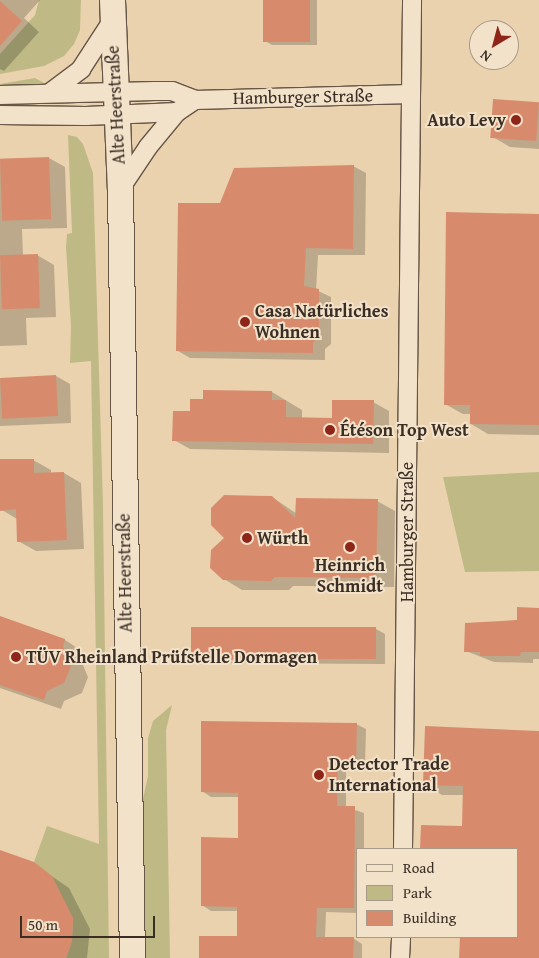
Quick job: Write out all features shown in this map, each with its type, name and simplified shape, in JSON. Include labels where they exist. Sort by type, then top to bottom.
[{"type":"street","name":"Hamburger Straße","points":[[403,848],[412,0]]},
{"type":"street","name":"Alte Heerstraße","points":[[51,93],[81,69],[112,11]]},
{"type":"street","name":"Alte Heerstraße","points":[[112,11],[120,189],[132,958]]},
{"type":"street","name":"Hamburger Straße","points":[[116,102],[172,92],[195,100],[410,94]]},
{"type":"street","points":[[0,95],[51,93],[177,112],[195,100]]},
{"type":"street","points":[[0,115],[116,102]]},
{"type":"street","name":"Alte Heerstraße","points":[[120,189],[148,147],[177,112]]},
{"type":"street","points":[[400,958],[401,938]]},
{"type":"green space","points":[[39,0],[81,0],[80,30],[74,44],[64,56],[44,66],[0,74],[0,54],[35,15]]},
{"type":"green space","points":[[35,78],[46,84],[0,89],[0,84]]},
{"type":"green space","points":[[68,135],[77,137],[83,144],[93,173],[103,505],[109,958],[66,958],[72,941],[73,918],[34,862],[47,826],[99,844],[91,361],[70,363],[71,326],[66,247],[67,234],[72,233]]},
{"type":"green space","points":[[539,472],[539,571],[465,572],[443,477]]},
{"type":"green space","points":[[172,705],[166,730],[170,958],[144,958],[142,803],[148,776],[148,738],[153,721]]},
{"type":"building","points":[[263,0],[310,0],[310,42],[263,42]]},
{"type":"building","points":[[0,1],[22,21],[0,46]]},
{"type":"building","name":"Auto Levy","points":[[493,99],[539,102],[536,141],[490,138]]},
{"type":"building","points":[[49,157],[51,219],[2,221],[0,159]]},
{"type":"building","points":[[354,165],[353,249],[306,248],[304,286],[319,289],[319,337],[313,342],[313,353],[176,351],[178,203],[220,203],[234,168]]},
{"type":"building","points":[[446,212],[539,214],[539,425],[470,424],[470,405],[444,405]]},
{"type":"building","points":[[38,254],[40,308],[2,309],[0,255]]},
{"type":"building","points":[[56,375],[58,416],[2,419],[0,378]]},
{"type":"building","points":[[203,390],[272,391],[272,400],[286,400],[286,417],[332,418],[332,400],[374,400],[373,444],[172,441],[173,411],[190,411],[190,399],[203,399]]},
{"type":"building","points":[[0,459],[34,459],[34,473],[64,472],[67,540],[17,542],[16,509],[0,511]]},
{"type":"building","points":[[224,495],[272,496],[295,518],[296,498],[378,499],[376,578],[275,577],[271,581],[223,580],[210,568],[211,550],[224,538],[211,525],[211,508]]},
{"type":"building","points":[[517,607],[539,608],[539,652],[521,652],[520,656],[480,656],[480,652],[464,652],[465,623],[517,620]]},
{"type":"building","points":[[0,616],[65,639],[63,647],[71,666],[64,683],[47,691],[44,700],[0,685]]},
{"type":"building","points":[[191,627],[376,627],[376,659],[191,659]]},
{"type":"building","points":[[201,721],[357,723],[356,761],[338,760],[337,806],[355,806],[354,908],[317,908],[316,937],[354,937],[353,958],[199,958],[199,936],[237,936],[237,907],[201,906],[201,837],[238,838],[238,793],[201,792]]},
{"type":"building","points":[[425,726],[539,731],[539,958],[459,958],[460,938],[519,938],[519,848],[420,848],[421,825],[462,826],[463,786],[423,785]]},
{"type":"building","points":[[0,850],[34,862],[52,876],[73,918],[72,941],[66,958],[0,958]]},
{"type":"place","name":"Auto Levy","points":[[516,120]]},
{"type":"place","name":"Casa Natürliches Wohnen","points":[[245,322]]},
{"type":"place","name":"Étéson Top West","points":[[330,430]]},
{"type":"place","name":"Würth","points":[[247,538]]},
{"type":"place","name":"Heinrich Schmidt","points":[[350,547]]},
{"type":"place","name":"TÜV Rheinland Prüfstelle Dormagen","points":[[16,657]]},
{"type":"place","name":"Detector Trade International","points":[[319,775]]}]
